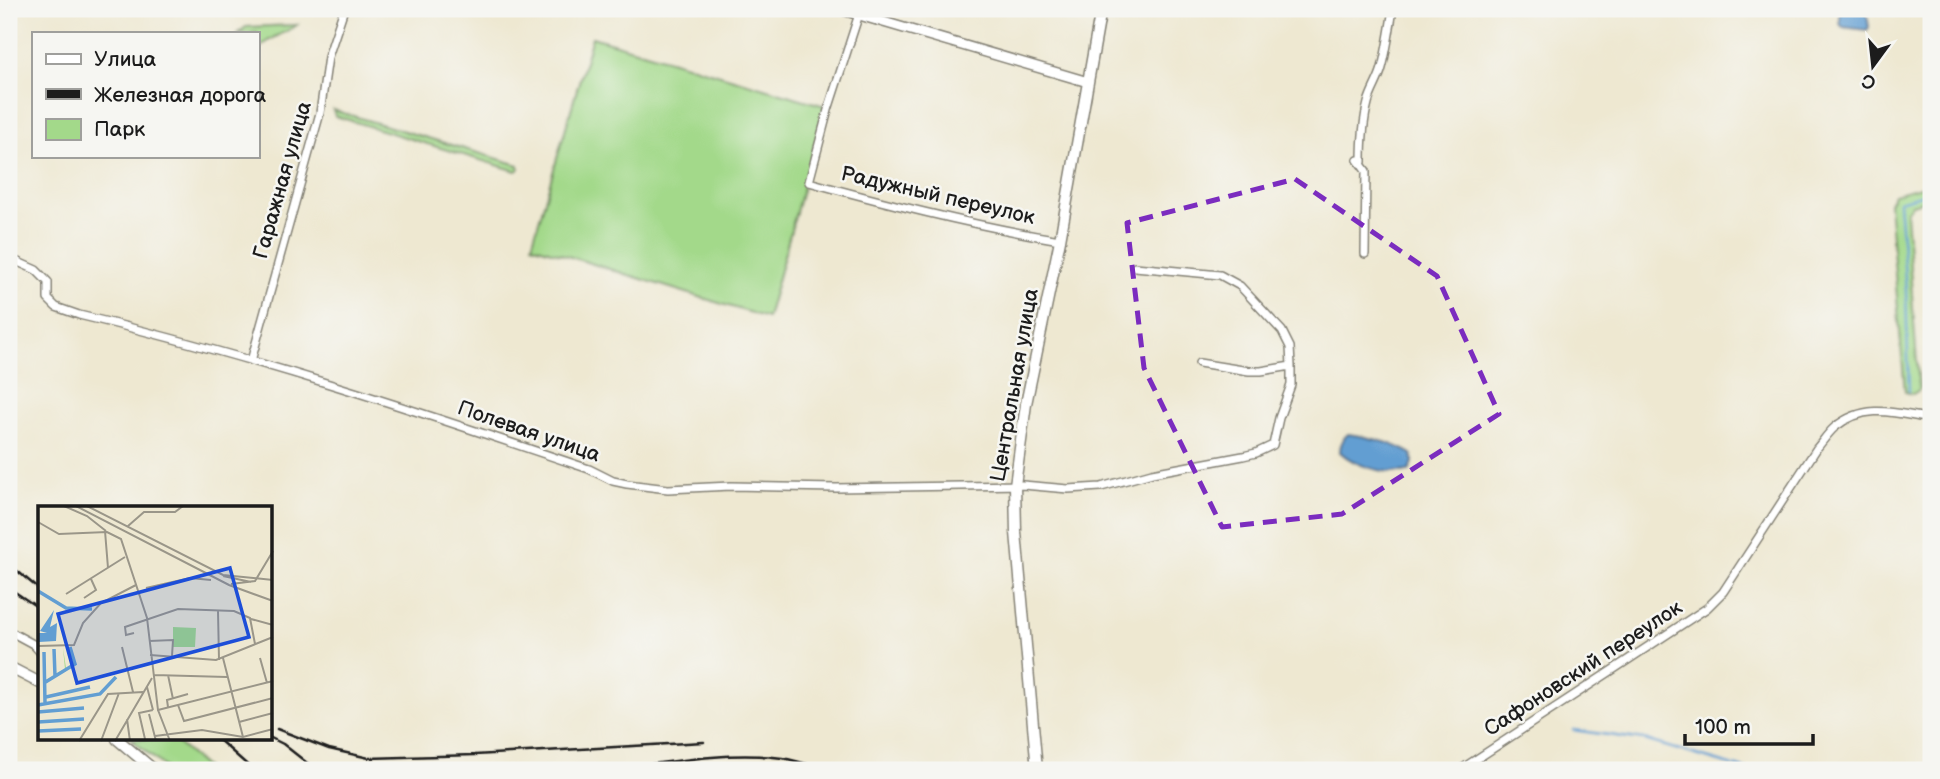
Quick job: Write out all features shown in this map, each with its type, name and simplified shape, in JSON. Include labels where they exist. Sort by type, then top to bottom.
[{"type":"main road","name":"Центральная улица","points":[[1037,770],[1016,532],[1015,485],[1026,404],[1060,240],[1101,9]]},
{"type":"main road","points":[[9,667],[38,682]]},
{"type":"main road","points":[[118,740],[154,770]]},
{"type":"street","name":"Гаражная улица","points":[[251,361],[320,113],[328,57],[344,9]]},
{"type":"street","points":[[839,9],[1088,82]]},
{"type":"street","points":[[1365,254],[1366,171],[1358,160],[1362,162],[1367,107],[1383,65],[1393,9]]},
{"type":"street","name":"Радужный переулок","points":[[859,14],[828,110],[809,183],[908,208],[1060,240]]},
{"type":"street","name":"Полевая улица","points":[[9,258],[37,270],[48,282],[48,299],[56,307],[79,316],[251,361],[384,400],[589,469],[613,481],[668,489],[731,486],[1101,487],[1152,473],[1256,453],[1273,445],[1291,385],[1291,366]]},
{"type":"street","points":[[1135,267],[1220,275],[1230,279],[1241,286],[1282,331],[1290,347],[1291,366],[1249,371],[1199,363]]},
{"type":"street","name":"Сафоновский переулок","points":[[1460,770],[1706,608],[1723,592],[1817,448],[1834,428],[1865,411],[1888,411],[1931,419]]},
{"type":"street","points":[[9,631],[38,650]]},
{"type":"highlighted area","points":[[1295,179],[1437,276],[1499,414],[1342,514],[1222,527],[1144,368],[1127,223]]},
{"type":"green space","points":[[297,25],[259,49],[259,32],[239,32],[246,27]]},
{"type":"green space","points":[[592,37],[825,106],[767,318],[532,245]]},
{"type":"green space","points":[[333,110],[519,165],[519,169],[516,171],[335,116]]},
{"type":"green space","points":[[1931,184],[1931,199],[1912,204],[1906,212],[1919,390],[1913,394],[1905,392],[1889,203],[1894,194]]},
{"type":"green space","points":[[132,740],[174,740],[208,770],[168,770]]},
{"type":"water","points":[[1840,9],[1866,9],[1869,27],[1867,30],[1842,27]]},
{"type":"water","points":[[1348,434],[1381,441],[1412,454],[1413,461],[1409,471],[1382,471],[1355,462],[1340,452],[1342,442]]},
{"type":"waterway","points":[[1909,391],[1906,291],[1899,201],[1931,192]]},
{"type":"waterway","points":[[1573,730],[1645,740],[1747,770]]},
{"type":"railway","points":[[9,564],[38,588]]},
{"type":"railway","points":[[9,588],[38,608]]},
{"type":"railway","points":[[277,729],[329,749],[369,758],[704,742]]},
{"type":"railway","points":[[273,739],[316,770]]},
{"type":"railway","points":[[219,740],[253,770]]},
{"type":"railway","points":[[610,770],[696,758],[740,756],[782,758],[829,770]]}]
